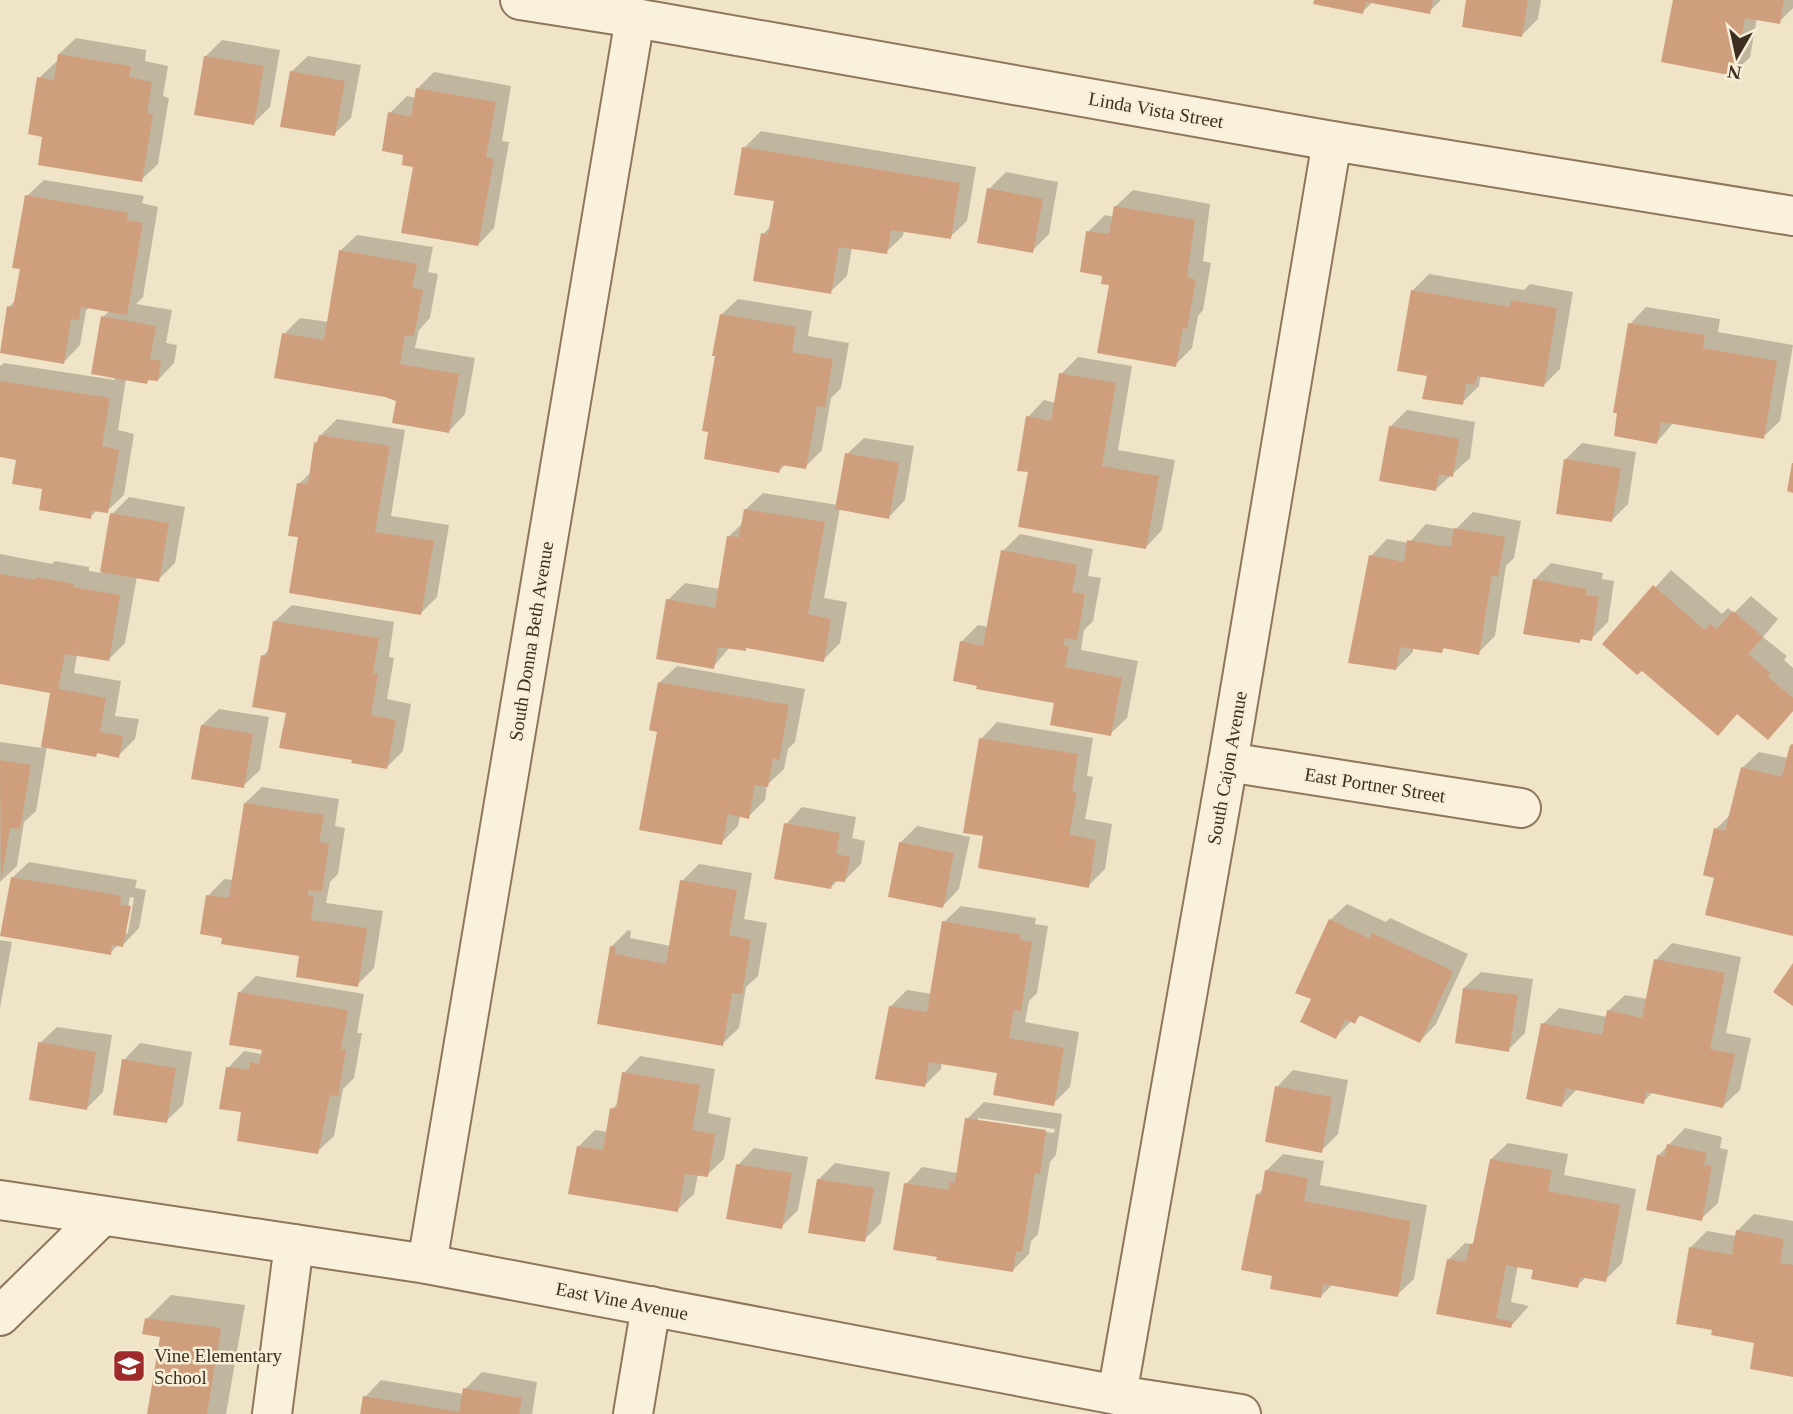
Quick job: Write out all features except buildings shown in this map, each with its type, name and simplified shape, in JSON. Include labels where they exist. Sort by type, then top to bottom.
[{"type":"street","name":"Linda Vista Street","points":[[520,0],[1332,141],[1793,216]]},
{"type":"street","name":"South Donna Beth Avenue","points":[[427,1264],[635,18]]},
{"type":"street","name":"South Cajon Avenue","points":[[1117,1395],[1228,762],[1332,141]]},
{"type":"street","name":"East Portner Street","points":[[1228,762],[1521,808]]},
{"type":"street","name":"East Vine Avenue","points":[[0,1200],[427,1264],[1117,1395],[1241,1414]]},
{"type":"street","points":[[0,1316],[102,1216]]},
{"type":"street","points":[[272,1414],[294,1244]]},
{"type":"street","points":[[633,1414],[651,1306]]},
{"type":"place","name":"Vine Elementary School","points":[[129,1366]]}]
